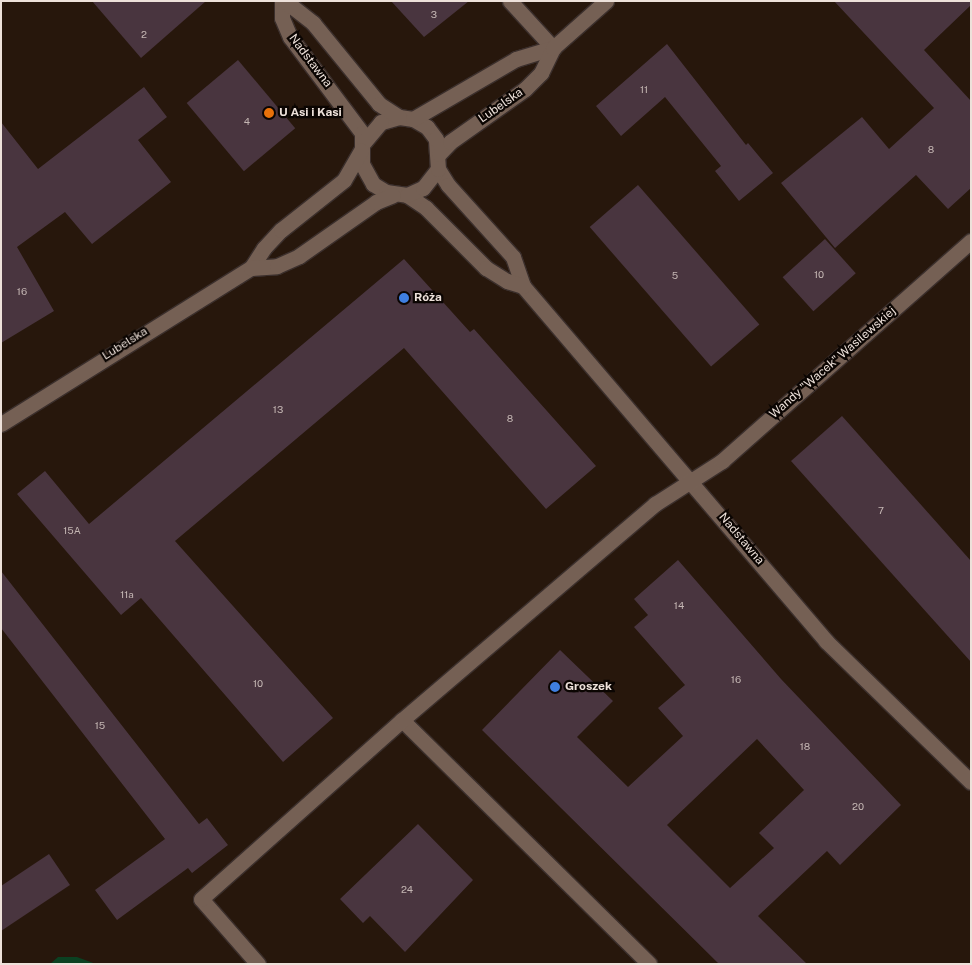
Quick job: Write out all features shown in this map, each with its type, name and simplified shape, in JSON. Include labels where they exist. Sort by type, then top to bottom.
[{"type":"street","name":"Nadstawna","points":[[283,1],[313,23],[379,104],[406,118]]},
{"type":"street","name":"Nadstawna","points":[[283,1],[282,18],[290,37],[359,127],[363,145]]},
{"type":"street","points":[[510,1],[553,48]]},
{"type":"street","name":"Lubelska","points":[[439,161],[450,142],[533,82],[541,73],[553,48],[606,1]]},
{"type":"street","name":"Lubelska","points":[[406,118],[516,59],[553,48]]},
{"type":"street","points":[[406,118],[432,132],[439,161],[423,188],[400,195],[379,189],[368,178],[362,164],[363,145],[381,122],[406,118]]},
{"type":"street","name":"Lubelska","points":[[1,424],[251,268],[264,248],[281,230],[344,180],[363,145]]},
{"type":"street","name":"Nadstawna","points":[[439,161],[448,185],[513,257],[524,286],[692,481],[826,641],[971,782]]},
{"type":"street","name":"Nadstawna","points":[[400,195],[426,208],[486,268],[507,281],[524,286]]},
{"type":"street","name":"Lubelska","points":[[251,268],[277,266],[299,256],[376,202],[400,195]]},
{"type":"street","name":"Wandy \"Wacek\" Wasilewskiej","points":[[258,964],[201,899],[402,720],[655,504],[722,461],[971,241]]},
{"type":"street","points":[[402,720],[649,964]]},
{"type":"green space","points":[[58,957],[77,957],[96,964],[50,964]]},
{"type":"building","points":[[92,1],[206,1],[141,58]]},
{"type":"building","points":[[391,1],[469,1],[424,37]]},
{"type":"building","points":[[834,1],[971,1],[971,5],[924,50],[971,101],[971,188],[948,209],[916,175],[835,248],[781,183],[862,117],[889,149],[934,108]]},
{"type":"building","points":[[667,44],[746,145],[748,143],[773,173],[739,201],[715,171],[721,166],[665,97],[621,136],[596,106]]},
{"type":"building","points":[[238,60],[295,128],[244,171],[187,103]]},
{"type":"building","points":[[144,87],[167,117],[138,140],[171,182],[92,244],[65,212],[17,247],[54,311],[1,343],[1,122],[38,169]]},
{"type":"building","points":[[638,185],[759,325],[711,367],[590,227]]},
{"type":"building","points":[[825,239],[856,273],[813,311],[783,277]]},
{"type":"building","points":[[404,259],[470,332],[474,329],[596,466],[546,509],[404,348],[175,541],[333,718],[283,762],[141,598],[121,615],[17,494],[45,471],[89,524]]},
{"type":"building","points":[[842,416],[971,561],[971,662],[791,461]]},
{"type":"building","points":[[678,560],[781,679],[901,805],[840,865],[827,851],[758,916],[807,964],[719,964],[482,730],[560,650],[613,701],[577,737],[628,787],[683,736],[658,708],[685,685],[634,627],[648,615],[634,599]],"holes":[[[757,739],[804,790],[759,833],[774,848],[730,888],[667,825]]]},
{"type":"building","points":[[1,571],[199,824],[207,818],[228,845],[192,873],[188,868],[117,920],[95,890],[165,839],[1,628]]},
{"type":"building","points":[[418,824],[473,880],[405,952],[370,916],[363,923],[340,899]]},
{"type":"building","points":[[49,854],[70,885],[1,931],[1,886]]},
{"type":"place","name":"U Asi i Kasi","points":[[269,113]]},
{"type":"place","name":"Róża","points":[[404,298]]},
{"type":"place","name":"Groszek","points":[[555,687]]}]
